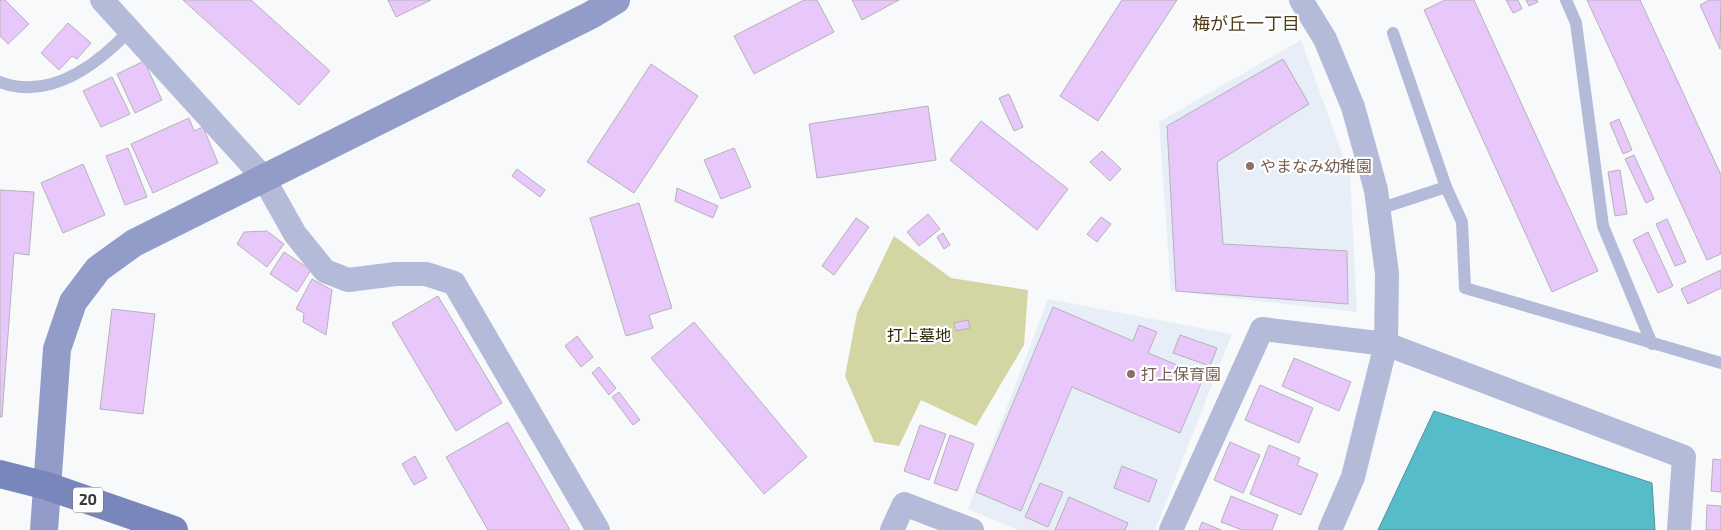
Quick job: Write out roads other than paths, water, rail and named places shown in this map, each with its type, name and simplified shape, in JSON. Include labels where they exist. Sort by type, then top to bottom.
[{"type":"main road","name":"20","points":[[0,474],[47,486],[174,530]]},
{"type":"street","points":[[102,0],[263,178],[295,234],[325,271],[348,280],[396,274],[426,274],[454,284],[598,530]]},
{"type":"street","points":[[44,530],[57,349],[73,302],[98,269],[134,243],[591,15],[616,0]]},
{"type":"street","points":[[1301,0],[1325,39],[1353,107],[1376,190],[1387,274],[1386,344],[1352,477],[1330,530]]},
{"type":"street","points":[[1171,530],[1262,329],[1386,344],[1684,457],[1679,530]]},
{"type":"street","points":[[892,530],[904,504],[972,530]]},
{"type":"lane","points":[[1566,0],[1576,23],[1603,226],[1652,344]]},
{"type":"lane","points":[[0,82],[11,86],[36,86],[62,80],[85,70],[107,54],[130,30]]},
{"type":"lane","points":[[1393,33],[1446,187],[1462,222],[1466,288],[1721,364]]},
{"type":"lane","points":[[1379,209],[1446,187]]},
{"type":"water","points":[[1434,411],[1652,483],[1655,530],[1378,530]]},
{"type":"place","name":"やまなみ幼稚園","points":[[1250,166]]},
{"type":"place","name":"打上保育園","points":[[1131,374]]},
{"type":"district","name":"梅が丘一丁目","points":[[1246,24]]},
{"type":"park label","name":"打上墓地","points":[[919,335]]}]
